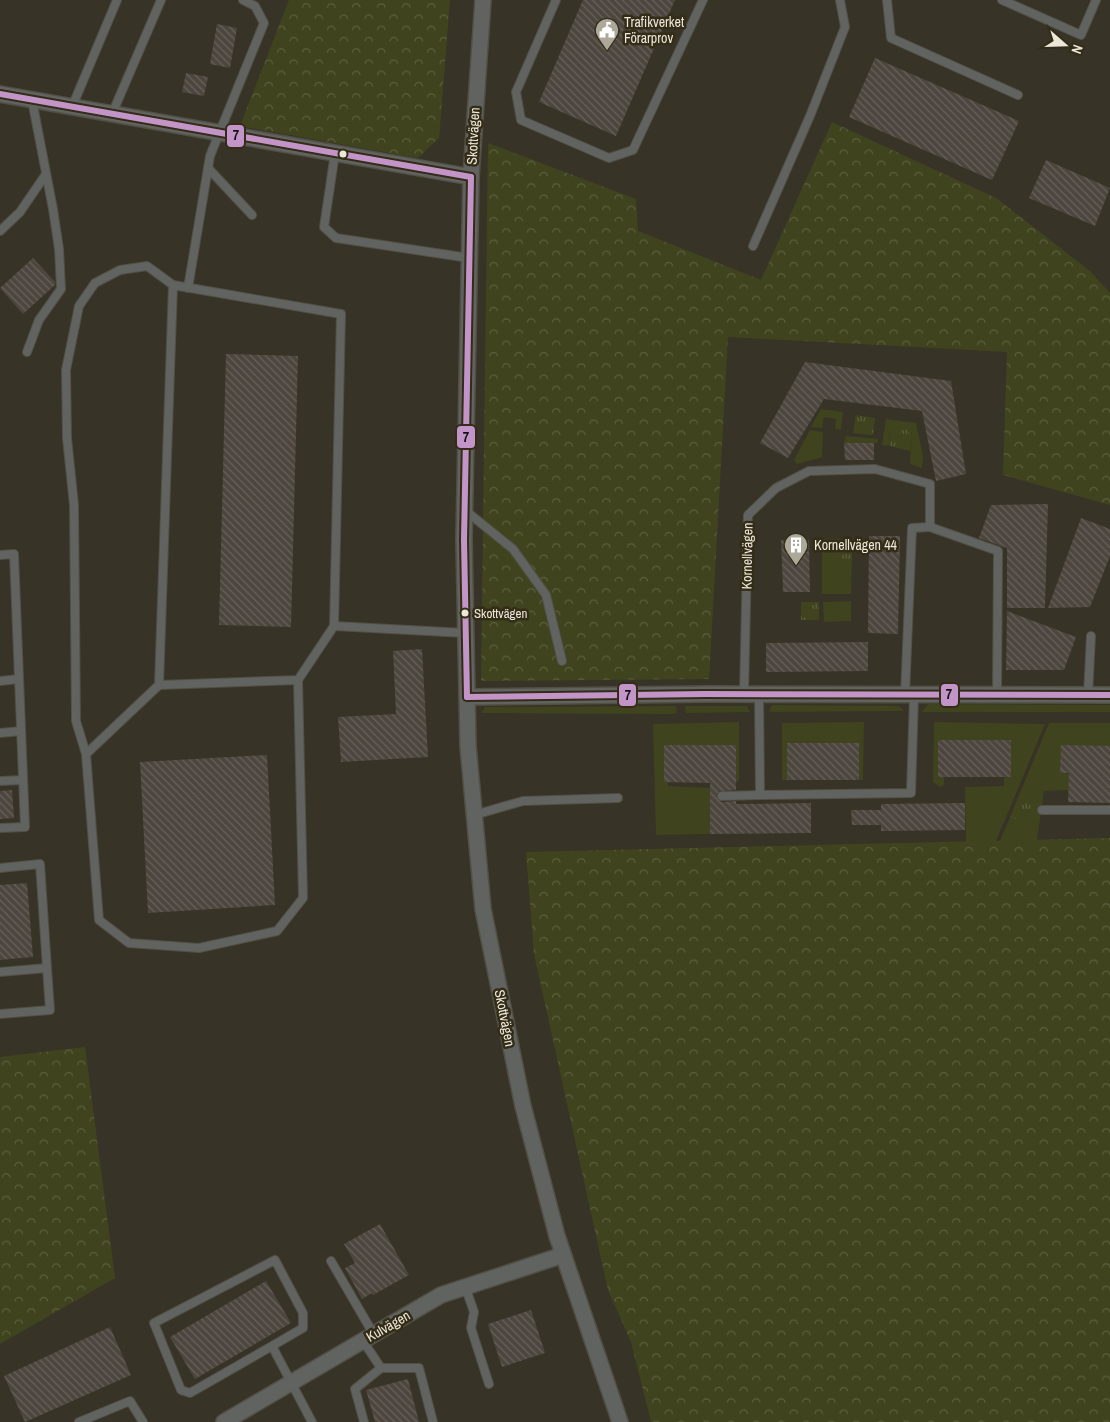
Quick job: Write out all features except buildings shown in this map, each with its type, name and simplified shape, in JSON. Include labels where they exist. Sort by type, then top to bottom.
[{"type":"street","name":"Skottvägen","points":[[482,0],[471,177],[464,509],[468,746],[483,909],[523,1106],[563,1255],[620,1422]]},
{"type":"street","points":[[0,94],[471,177]]},
{"type":"street","points":[[467,697],[744,694],[1110,695]]},
{"type":"street","name":"Kulvägen","points":[[224,1422],[441,1295],[563,1255]]},
{"type":"lane","points":[[72,107],[117,0]]},
{"type":"lane","points":[[112,114],[161,0]]},
{"type":"lane","points":[[188,288],[210,156],[264,23],[255,6],[243,0]]},
{"type":"lane","points":[[556,0],[516,92],[521,120],[609,158],[633,150],[703,0]]},
{"type":"lane","points":[[753,246],[810,116],[845,27],[840,0]]},
{"type":"lane","points":[[887,0],[891,38],[1018,94]]},
{"type":"lane","points":[[1002,0],[1080,34],[1096,0]]},
{"type":"lane","points":[[27,352],[39,320],[61,289],[59,249],[32,100]]},
{"type":"lane","points":[[335,153],[324,227],[336,238],[469,258]]},
{"type":"lane","points":[[208,168],[252,215]]},
{"type":"lane","points":[[0,230],[20,212],[46,174]]},
{"type":"lane","points":[[147,266],[173,285],[188,288],[341,314],[334,626],[298,680],[303,898],[277,931],[199,948],[129,943],[100,920],[86,754],[76,721],[74,505],[67,438],[66,370],[79,306],[95,283],[120,270],[147,266]]},
{"type":"lane","points":[[159,685],[173,285]]},
{"type":"lane","name":"Kornellvägen","points":[[744,694],[748,515],[776,488],[809,471],[875,469],[930,484],[930,527]]},
{"type":"lane","points":[[464,509],[513,549],[546,595],[562,661]]},
{"type":"lane","points":[[722,796],[910,793],[912,528],[930,527],[998,551],[997,695]]},
{"type":"lane","points":[[0,555],[14,554],[25,827],[0,828]]},
{"type":"lane","points":[[334,626],[465,634]]},
{"type":"lane","points":[[1088,695],[1091,636]]},
{"type":"lane","points":[[0,681],[19,680]]},
{"type":"lane","points":[[86,754],[159,685],[298,680]]},
{"type":"lane","points":[[760,694],[760,795]]},
{"type":"lane","points":[[0,732],[21,731]]},
{"type":"lane","points":[[0,781],[23,780]]},
{"type":"lane","points":[[474,815],[523,801],[618,798]]},
{"type":"lane","points":[[1042,810],[1110,810]]},
{"type":"lane","points":[[0,868],[40,864],[50,1010],[0,1014]]},
{"type":"lane","points":[[0,972],[47,968]]},
{"type":"lane","points":[[275,1260],[303,1312],[303,1328],[272,1346],[190,1393],[181,1390],[154,1323],[275,1260]]},
{"type":"lane","points":[[331,1261],[381,1368]]},
{"type":"lane","points":[[465,1286],[474,1312],[471,1328],[488,1384]]},
{"type":"lane","points":[[272,1346],[312,1422]]},
{"type":"lane","points":[[364,1422],[355,1389],[381,1368],[419,1368],[433,1422]]},
{"type":"lane","points":[[79,1422],[130,1401],[143,1422]]},
{"type":"green space","points":[[289,0],[450,0],[439,138],[418,158],[240,126]]},
{"type":"green space","points":[[832,122],[996,198],[1090,271],[1110,293],[1110,505],[1003,475],[1007,352],[728,337],[709,679],[481,681],[488,143],[636,199],[638,231],[761,280]]},
{"type":"green space","points":[[821,409],[843,412],[841,430],[835,429],[836,419],[824,417],[822,428],[811,427]]},
{"type":"green space","points":[[856,415],[875,418],[873,435],[853,433]]},
{"type":"green space","points":[[886,419],[916,423],[923,457],[922,468],[910,464],[911,437],[891,429],[890,446],[882,445]]},
{"type":"green space","points":[[891,429],[908,430],[911,437],[910,451],[890,446]]},
{"type":"green space","points":[[810,430],[823,432],[822,457],[797,464],[794,460]]},
{"type":"green space","points":[[846,436],[878,439],[877,443],[844,443]]},
{"type":"green space","points":[[822,539],[839,539],[840,543],[852,543],[852,559],[822,559]]},
{"type":"green space","points":[[822,559],[852,559],[851,594],[822,594]]},
{"type":"green space","points":[[851,601],[851,621],[824,622],[823,602]]},
{"type":"green space","points":[[801,602],[819,602],[819,620],[801,620]]},
{"type":"green space","points":[[928,704],[1110,705],[1110,712],[922,712]]},
{"type":"green space","points":[[772,705],[899,706],[904,711],[769,712]]},
{"type":"green space","points":[[676,706],[677,713],[669,714],[481,713],[485,707]]},
{"type":"green space","points":[[685,706],[747,706],[750,712],[686,713]]},
{"type":"green space","points":[[739,722],[739,780],[734,786],[736,745],[664,745],[664,781],[668,782],[668,786],[710,788],[710,834],[656,835],[653,724]]},
{"type":"green space","points":[[864,722],[863,780],[859,780],[859,743],[787,743],[787,780],[782,780],[782,723]]},
{"type":"green space","points":[[934,722],[1045,724],[996,841],[966,842],[965,787],[1004,786],[1004,777],[1011,777],[938,740],[938,777],[944,777],[944,785],[940,787],[933,782]]},
{"type":"green space","points":[[1049,723],[1110,723],[1110,746],[1060,773],[1088,774],[1068,790],[1044,791],[1037,840],[1000,841]]},
{"type":"green space","points":[[1018,799],[1038,807],[1031,825],[1011,817]]},
{"type":"green space","points":[[1110,838],[1110,1422],[651,1422],[631,1342],[608,1290],[534,954],[526,852]]},
{"type":"green space","points":[[85,1047],[115,1278],[0,1344],[0,1057]]},
{"type":"transit line","name":"7","points":[[0,94],[471,177]]},
{"type":"transit line","name":"7","points":[[467,697],[464,540],[471,177]]},
{"type":"transit line","name":"7","points":[[467,697],[706,694],[1110,695]]},
{"type":"place","name":"Trafikverket Förarprov","points":[[607,51]]},
{"type":"place","name":"Kornellvägen 44","points":[[796,566]]},
{"type":"place","name":"Skottvägen","points":[[465,613]]}]
